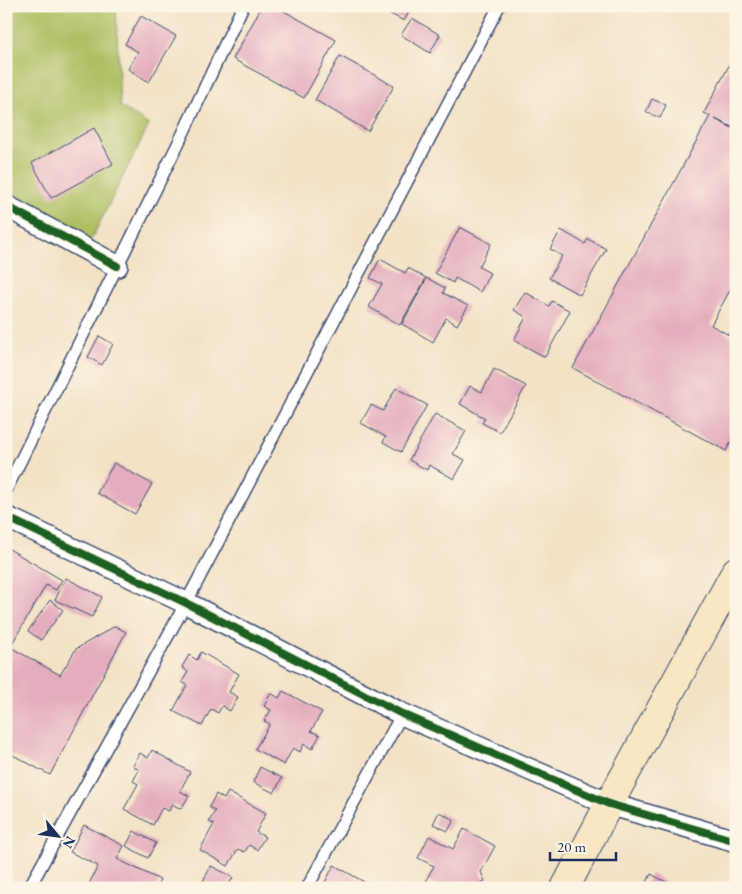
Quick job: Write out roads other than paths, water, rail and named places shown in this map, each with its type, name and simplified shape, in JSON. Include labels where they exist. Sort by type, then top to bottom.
[{"type":"main road","points":[[565,888],[736,571]]},
{"type":"street","points":[[6,206],[117,266]]},
{"type":"street","points":[[6,517],[186,603],[402,714],[609,804],[736,841]]},
{"type":"lane","points":[[6,490],[179,142],[243,6]]},
{"type":"lane","points":[[29,888],[186,603],[499,6]]},
{"type":"lane","points":[[307,888],[402,714]]}]
